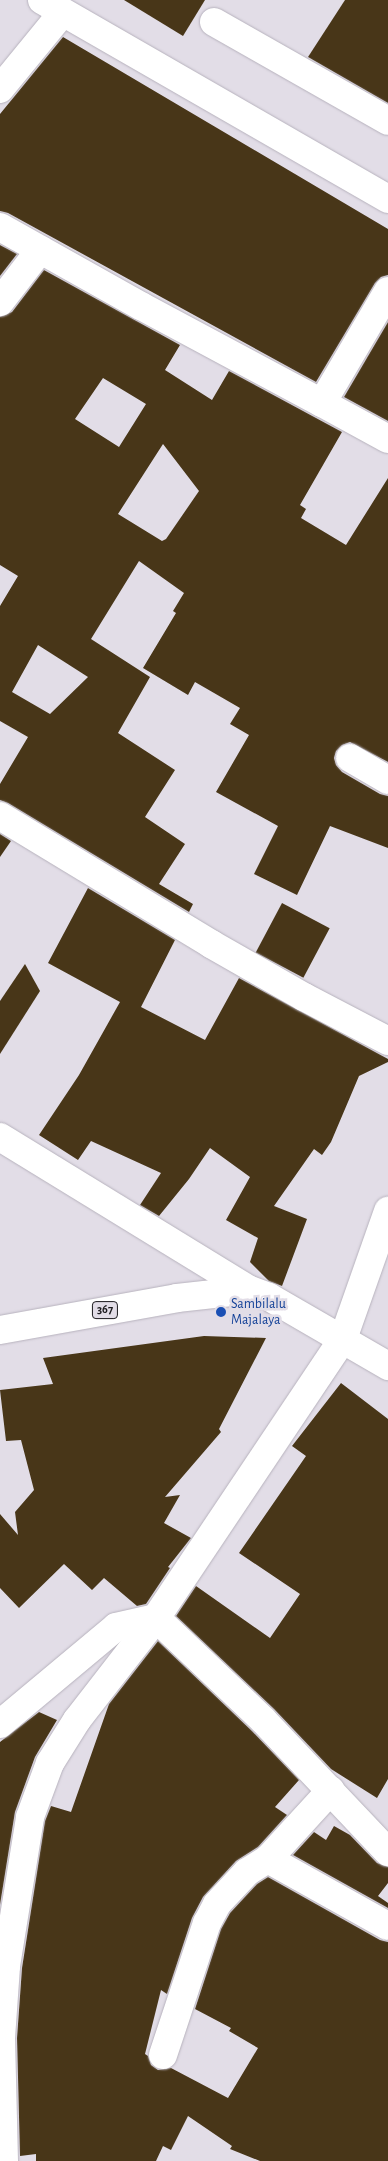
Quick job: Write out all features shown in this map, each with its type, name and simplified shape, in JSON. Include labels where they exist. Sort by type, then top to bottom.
[{"type":"street","points":[[0,88],[52,6],[388,199]]},
{"type":"street","points":[[214,22],[388,121]]},
{"type":"street","points":[[0,227],[206,342],[388,439]]},
{"type":"street","points":[[0,302],[40,250]]},
{"type":"street","points":[[322,403],[388,291]]},
{"type":"street","points":[[350,758],[388,780]]},
{"type":"street","points":[[0,816],[211,944],[304,997],[388,1041]]},
{"type":"street","points":[[0,1137],[259,1294],[388,1366]]},
{"type":"street","points":[[4,2161],[1,2038],[5,1975],[30,1817],[50,1763],[77,1720],[156,1618],[336,1336],[388,1211]]},
{"type":"street","name":"367","points":[[0,1330],[177,1298],[259,1294]]},
{"type":"street","points":[[0,1724],[116,1627],[156,1618]]},
{"type":"street","points":[[156,1618],[263,1720],[388,1852]]},
{"type":"street","points":[[163,2055],[207,1923],[217,1904],[247,1872],[268,1859],[331,1790]]},
{"type":"street","points":[[268,1859],[388,1926]]},
{"type":"building","points":[[124,0],[205,0],[183,36]]},
{"type":"building","points":[[345,0],[388,0],[388,103],[308,57]]},
{"type":"building","points":[[63,37],[388,229],[388,275],[381,277],[375,283],[316,382],[8,213],[0,211],[0,114]]},
{"type":"building","points":[[0,245],[17,254],[0,276]]},
{"type":"building","points":[[44,270],[180,345],[165,370],[212,400],[229,371],[342,432],[300,505],[306,509],[301,518],[346,545],[388,478],[388,762],[350,742],[342,745],[336,751],[334,758],[336,765],[342,772],[380,794],[388,796],[388,848],[330,826],[297,895],[254,874],[278,826],[216,792],[249,735],[230,724],[240,708],[195,682],[188,695],[143,668],[176,613],[173,611],[184,593],[139,561],[91,639],[150,677],[118,733],[175,770],[145,817],[185,844],[159,884],[193,904],[189,912],[0,800],[0,784],[28,737],[0,721],[0,606],[18,576],[0,565],[0,317],[12,312]],"holes":[[[103,378],[146,404],[119,447],[75,419]],[[163,444],[199,491],[166,539],[162,541],[118,514]],[[38,645],[88,677],[50,714],[12,692]]]},
{"type":"building","points":[[388,322],[388,421],[344,397]]},
{"type":"building","points":[[0,834],[11,841],[0,857]]},
{"type":"building","points":[[88,888],[175,940],[141,1007],[205,1040],[239,978],[388,1059],[388,1062],[359,1076],[331,1142],[322,1155],[314,1149],[274,1206],[307,1219],[282,1286],[269,1281],[250,1262],[258,1238],[226,1220],[250,1177],[210,1148],[189,1179],[159,1216],[140,1205],[161,1173],[91,1141],[78,1160],[39,1135],[79,1075],[120,1002],[48,963]]},
{"type":"building","points":[[282,903],[330,928],[303,978],[256,952]]},
{"type":"building","points":[[25,964],[40,991],[0,1054],[0,1001]]},
{"type":"building","points":[[204,1336],[266,1338],[219,1429],[221,1432],[165,1497],[180,1495],[164,1523],[191,1538],[168,1567],[170,1568],[146,1604],[137,1606],[104,1578],[92,1590],[64,1564],[19,1608],[0,1588],[0,1514],[18,1535],[15,1512],[34,1490],[21,1440],[6,1441],[0,1390],[53,1384],[43,1358]]},
{"type":"building","points":[[341,1383],[388,1419],[388,1779],[377,1798],[331,1769],[274,1709],[176,1616],[196,1586],[270,1638],[300,1594],[239,1553],[306,1456],[292,1446]]},
{"type":"building","points":[[158,1641],[252,1731],[299,1780],[275,1807],[287,1815],[258,1847],[236,1861],[203,1897],[192,1918],[167,1994],[161,1990],[145,2054],[148,2056],[151,2065],[158,2070],[171,2068],[228,2098],[258,2048],[229,2031],[231,2028],[195,2009],[221,1929],[230,1913],[257,1884],[268,1877],[380,1940],[388,1942],[388,2161],[260,2161],[230,2149],[232,2146],[188,2116],[171,2150],[163,2146],[156,2161],[36,2161],[36,2154],[20,2156],[17,2038],[22,1968],[45,1821],[51,1806],[71,1812],[109,1704]]},
{"type":"building","points":[[39,1712],[57,1720],[35,1757],[15,1812],[0,1905],[0,1742]]},
{"type":"building","points":[[334,1826],[350,1835],[377,1863],[388,1867],[388,1883],[378,1896],[388,1903],[388,1908],[293,1855],[314,1832],[326,1840]]},
{"type":"place","name":"Sambilalu Majalaya","points":[[221,1312]]}]
